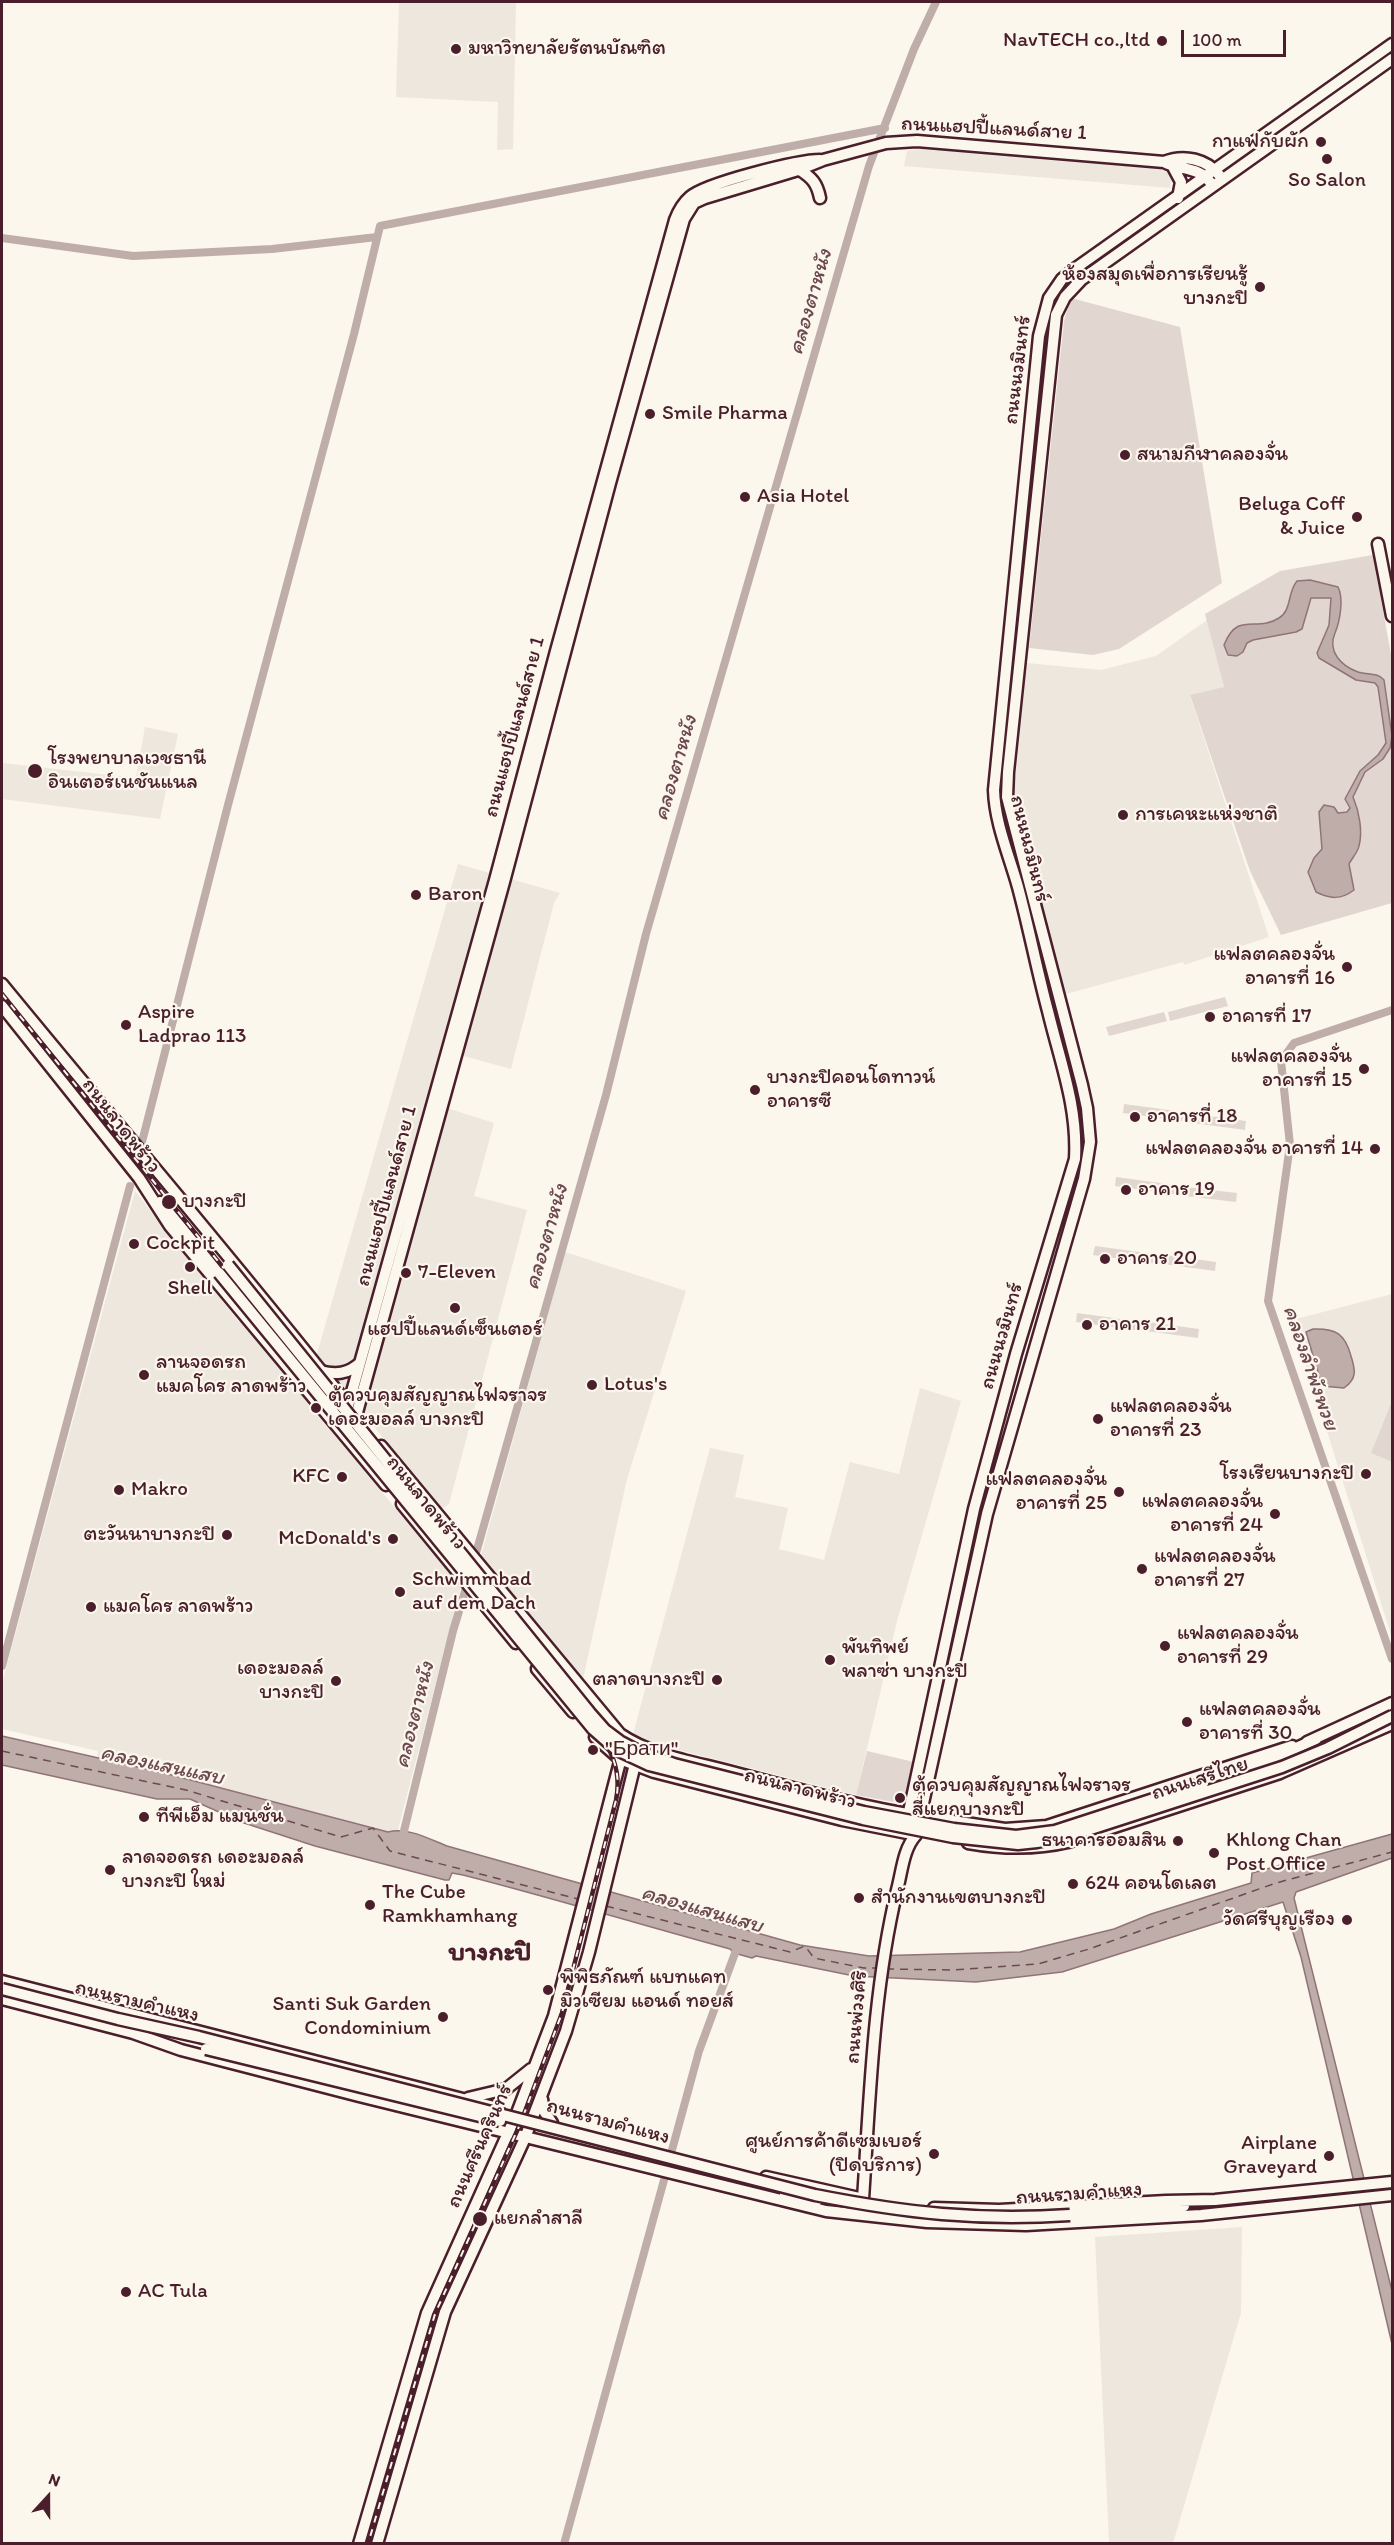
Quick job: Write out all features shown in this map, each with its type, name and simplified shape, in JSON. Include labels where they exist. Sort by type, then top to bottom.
[{"type":"main road","name":"ถนนนวมินทร์","points":[[908,1814],[974,1509],[1016,1354],[1075,1159],[1076,1134],[1070,1090],[1041,986],[1023,904],[1000,829],[994,790],[1039,336],[1049,298],[1062,279],[1080,264],[1178,198],[1392,45]]},
{"type":"main road","name":"ถนนนวมินทร์","points":[[920,1816],[987,1514],[1056,1272],[1079,1201],[1090,1142],[1083,1085],[1007,797],[1010,748],[1056,315],[1065,297],[1081,280],[1392,59]]},
{"type":"main road","name":"ถนนแฮปปี้แลนด์สาย 1","points":[[782,170],[800,170],[823,160],[870,146],[917,141],[1169,164],[1211,174]]},
{"type":"main road","name":"ถนนแฮปปี้แลนด์สาย 1","points":[[1169,164],[1175,158],[1229,161]]},
{"type":"main road","name":"ถนนแฮปปี้แลนด์สาย 1","points":[[339,1428],[348,1406],[500,881],[630,398],[675,220],[683,204],[696,198],[701,189],[782,170],[803,160],[823,160]]},
{"type":"main road","points":[[1202,161],[1211,174],[1214,187]]},
{"type":"main road","points":[[1169,164],[1179,173],[1181,182],[1178,198]]},
{"type":"main road","points":[[800,170],[812,178],[817,185],[820,198]]},
{"type":"main road","points":[[1211,174],[1223,180]]},
{"type":"main road","points":[[1378,544],[1392,616]]},
{"type":"main road","name":"ถนนลาดพร้าว","points":[[2,984],[127,1137],[161,1174],[609,1724],[627,1739],[640,1746],[672,1756],[852,1803],[908,1814]]},
{"type":"main road","name":"ถนนลาดพร้าว","points":[[2,1006],[139,1178],[170,1226],[588,1730],[620,1759],[665,1775],[911,1836]]},
{"type":"main road","name":"ถนนแฮปปี้แลนด์สาย 1","points":[[356,1416],[453,1046]]},
{"type":"main road","points":[[127,1137],[224,1269],[593,1729],[617,1750],[649,1765],[672,1773],[892,1826],[978,1840],[1028,1843],[1075,1834],[1282,1767],[1328,1748],[1392,1716]]},
{"type":"main road","points":[[139,1178],[224,1269],[590,1713],[613,1736],[631,1747],[674,1764],[864,1812],[1000,1835],[1055,1831],[1265,1762],[1316,1739]]},
{"type":"main road","points":[[321,1371],[341,1373],[354,1369],[360,1363]]},
{"type":"main road","points":[[339,1428],[356,1416]]},
{"type":"main road","name":"ถนนเสรีไทย","points":[[908,1814],[1005,1829],[1047,1826],[1316,1739],[1392,1703]]},
{"type":"main road","name":"ถนนเสรีไทย","points":[[911,1836],[1002,1848],[1054,1845],[1272,1776],[1313,1761],[1392,1724]]},
{"type":"main road","points":[[926,1729],[939,1732]]},
{"type":"main road","name":"ถนนศรีนครินทร์","points":[[359,2544],[428,2313],[517,2113],[554,2016],[627,1739]]},
{"type":"main road","name":"ถนนศรีนครินทร์","points":[[377,2544],[436,2336],[454,2290],[525,2138],[566,2031],[589,1952],[640,1746]]},
{"type":"main road","name":"ถนนพ่วงศิริ","points":[[908,1814],[911,1836]]},
{"type":"main road","name":"ถนนพ่วงศิริ","points":[[863,2199],[883,1956],[911,1836],[920,1816]]},
{"type":"main road","name":"ถนนรามคำแหง","points":[[2,1981],[746,2172],[877,2202],[928,2208],[999,2210],[1172,2200],[1215,2200]]},
{"type":"main road","name":"ถนนรามคำแหง","points":[[2,1989],[815,2195],[902,2211],[948,2216],[1006,2218],[1070,2215],[1175,2207],[1215,2200],[1392,2182]]},
{"type":"main road","name":"ถนนรามคำแหง","points":[[2,1999],[785,2194],[845,2212]]},
{"type":"main road","name":"ถนนรามคำแหง","points":[[133,2033],[174,2048],[370,2099],[826,2211],[963,2225],[1026,2225],[1201,2215],[1392,2195]]},
{"type":"main road","points":[[462,2099],[506,2089],[530,2070],[538,2059]]},
{"type":"main road","points":[[370,2099],[375,2076]]},
{"type":"main road","points":[[542,2095],[542,2107],[552,2123]]},
{"type":"main road","points":[[863,2199],[869,2216]]},
{"type":"main road","points":[[869,2216],[877,2202]]},
{"type":"main road","points":[[408,2374],[424,2378]]},
{"type":"shaded area","name":"มหาวิทยาลัยรัตนบัณฑิต","points":[[399,2],[516,2],[513,149],[497,150],[498,102],[396,97]]},
{"type":"shaded area","points":[[925,147],[1167,169],[1172,175],[1170,188],[904,166],[907,151]]},
{"type":"shaded area","name":"สนามกีฬาคลองจั่น","points":[[1071,298],[1180,327],[1222,583],[1119,649],[1093,655],[1029,648],[1064,321]]},
{"type":"shaded area","points":[[1373,555],[1392,660],[1392,903],[1281,935],[1250,871],[1190,695],[1224,687],[1205,614],[1280,571]]},
{"type":"shaded area","points":[[1310,580],[1338,587],[1341,610],[1333,640],[1334,652],[1346,666],[1384,680],[1392,736],[1390,748],[1383,759],[1365,772],[1353,797],[1359,815],[1361,834],[1358,848],[1349,864],[1354,890],[1345,896],[1335,897],[1316,892],[1308,872],[1314,858],[1322,849],[1319,812],[1324,805],[1334,807],[1338,813],[1347,812],[1350,808],[1345,799],[1360,771],[1378,755],[1386,743],[1378,687],[1375,683],[1356,680],[1319,658],[1317,653],[1329,625],[1331,598],[1311,598],[1302,629],[1296,632],[1253,640],[1247,643],[1243,652],[1237,656],[1228,655],[1224,645],[1235,628],[1241,625],[1271,622],[1283,615],[1297,581]]},
{"type":"shaded area","name":"การเคหะแห่งชาติ","points":[[1207,620],[1224,687],[1190,696],[1269,937],[1184,965],[1183,962],[1066,994],[1013,799],[1027,663],[1101,670],[1156,656]]},
{"type":"shaded area","name":"โรงพยาบาลเวชธานี อินเตอร์เนชันแนล","points":[[145,727],[178,734],[160,819],[2,799],[2,763],[136,778]]},
{"type":"shaded area","points":[[458,864],[560,893],[554,903],[511,1069],[460,1055],[447,1108],[494,1123],[474,1196],[527,1210],[449,1504],[442,1509],[316,1357]]},
{"type":"shaded area","points":[[1225,997],[1228,1006],[1170,1021],[1168,1012]]},
{"type":"shaded area","points":[[1164,1012],[1167,1021],[1109,1036],[1106,1027]]},
{"type":"shaded area","points":[[1124,1104],[1184,1112],[1182,1121],[1123,1113]]},
{"type":"shaded area","points":[[1187,1113],[1246,1121],[1245,1130],[1186,1122]]},
{"type":"shaded area","points":[[1116,1177],[1175,1185],[1174,1194],[1115,1186]]},
{"type":"shaded area","points":[[1178,1186],[1237,1193],[1236,1202],[1177,1195]]},
{"type":"shaded area","points":[[135,1191],[239,1322],[242,1313],[311,1394],[308,1404],[461,1586],[398,1830],[388,1832],[97,1757],[98,1751],[2,1729],[2,1683]]},
{"type":"shaded area","points":[[1095,1246],[1154,1254],[1153,1263],[1093,1255]]},
{"type":"shaded area","name":"Lotus's","points":[[565,1252],[686,1291],[627,1479],[583,1679],[546,1640],[480,1559]]},
{"type":"shaded area","points":[[1157,1254],[1216,1262],[1215,1271],[1156,1263]]},
{"type":"shaded area","name":"โรงเรียนบางกะปิ","points":[[1392,1294],[1392,1638],[1292,1320]]},
{"type":"shaded area","points":[[1077,1313],[1136,1321],[1135,1330],[1076,1322]]},
{"type":"shaded area","points":[[1140,1321],[1199,1329],[1198,1338],[1138,1330]]},
{"type":"shaded area","points":[[1313,1329],[1334,1331],[1346,1342],[1354,1373],[1352,1381],[1344,1388],[1322,1386],[1306,1332]]},
{"type":"shaded area","points":[[920,1388],[961,1401],[897,1621],[856,1795],[632,1738],[710,1448],[744,1455],[735,1497],[788,1508],[779,1549],[824,1560],[850,1462],[899,1474]]},
{"type":"shaded area","points":[[1392,1401],[1392,1462],[1371,1453]]},
{"type":"shaded area","points":[[2,1736],[164,1773],[388,1832],[411,1832],[447,1846],[800,1945],[869,1956],[1020,1952],[1114,1929],[1151,1914],[1251,1883],[1252,1873],[1392,1834],[1392,1858],[1296,1892],[1294,1898],[1392,2291],[1392,2344],[1301,1957],[1283,1902],[1062,1972],[976,1982],[854,1976],[756,1956],[752,1958],[734,1953],[730,1949],[463,1875],[452,1873],[449,1880],[445,1880],[315,1846],[241,1822],[190,1799],[157,1799],[2,1765]]},
{"type":"shaded area","points":[[867,1751],[914,1762],[904,1804],[856,1795]]},
{"type":"shaded area","points":[[1242,2227],[1241,2313],[1173,2543],[1109,2543],[1095,2237]]},
{"type":"waterway","name":"คลองตาหนัง","points":[[476,1553],[606,1095],[646,934],[869,166],[914,49],[936,2]]},
{"type":"waterway","points":[[142,1142],[228,805],[354,334],[380,226],[885,128]]},
{"type":"waterway","points":[[2,238],[133,256],[272,249],[377,237]]},
{"type":"waterway","name":"คลองลำพังพวย","points":[[1392,1010],[1294,1043],[1281,1061],[1290,1145],[1268,1301],[1392,1659]]},
{"type":"waterway","points":[[2,1666],[130,1186]]},
{"type":"waterway","name":"คลองตาหนัง","points":[[402,1839],[453,1631],[466,1588]]},
{"type":"waterway","name":"คลองแสนแสบ","points":[[672,2150],[699,2051],[738,1945]]},
{"type":"waterway","points":[[564,2544],[664,2180]]},
{"type":"ferry route","points":[[2,1751],[186,1790],[341,1837],[373,1828],[390,1851],[578,1899]]},
{"type":"ferry route","points":[[886,1969],[952,1970],[1038,1964],[1089,1949],[1276,1883],[1392,1852]]},
{"type":"ferry route","points":[[606,1906],[790,1952],[805,1946],[814,1958],[864,1968],[878,1968]]},
{"type":"railway","points":[[2,994],[593,1725],[610,1751],[616,1769],[616,1800],[562,2013],[521,2122],[435,2314],[368,2544]]},
{"type":"place","name":"NavTECH co.,ltd","points":[[1162,41]]},
{"type":"place","name":"มหาวิทยาลัยรัตนบัณฑิต","points":[[456,49]]},
{"type":"place","name":"กาแฟกับผัก","points":[[1321,142]]},
{"type":"place","name":"So Salon","points":[[1327,159]]},
{"type":"place","name":"ห้องสมุดเพื่อการเรียนรู้ บางกะปิ","points":[[1260,287]]},
{"type":"place","name":"Smile Pharma","points":[[650,414]]},
{"type":"place","name":"สนามกีฬาคลองจั่น","points":[[1125,455]]},
{"type":"place","name":"Asia Hotel","points":[[745,497]]},
{"type":"place","name":"Beluga Coff & Juice","points":[[1357,517]]},
{"type":"place","name":"โรงพยาบาลเวชธานี อินเตอร์เนชันแนล","points":[[35,771]]},
{"type":"place","name":"การเคหะแห่งชาติ","points":[[1123,815]]},
{"type":"place","name":"Baron","points":[[416,895]]},
{"type":"place","name":"แฟลตคลองจั่น อาคารที่ 16","points":[[1347,967]]},
{"type":"place","name":"อาคารที่ 17","points":[[1210,1017]]},
{"type":"place","name":"Aspire Ladprao 113","points":[[126,1025]]},
{"type":"place","name":"แฟลตคลองจั่น อาคารที่ 15","points":[[1364,1069]]},
{"type":"place","name":"บางกะปิคอนโดทาวน์ อาคารซี","points":[[755,1090]]},
{"type":"place","name":"อาคารที่ 18","points":[[1135,1117]]},
{"type":"place","name":"แฟลตคลองจั่น อาคารที่ 14","points":[[1375,1149]]},
{"type":"place","name":"อาคาร 19","points":[[1126,1190]]},
{"type":"place","name":"บางกะปิ","points":[[169,1202]]},
{"type":"place","name":"Cockpit","points":[[134,1244]]},
{"type":"place","name":"อาคาร 20","points":[[1105,1259]]},
{"type":"place","name":"Shell","points":[[190,1267]]},
{"type":"place","name":"7-Eleven","points":[[406,1273]]},
{"type":"place","name":"แฮปปี้แลนด์เซ็นเตอร์","points":[[455,1308]]},
{"type":"place","name":"อาคาร 21","points":[[1087,1325]]},
{"type":"place","name":"ลานจอดรถ แมคโคร ลาดพร้าว","points":[[144,1375]]},
{"type":"place","name":"Lotus's","points":[[592,1385]]},
{"type":"place","name":"ตู้ควบคุมสัญญาณไฟจราจร เดอะมอลล์ บางกะปิ","points":[[316,1408]]},
{"type":"place","name":"แฟลตคลองจั่น อาคารที่ 23","points":[[1098,1419]]},
{"type":"place","name":"โรงเรียนบางกะปิ","points":[[1366,1474]]},
{"type":"place","name":"KFC","points":[[342,1477]]},
{"type":"place","name":"Makro","points":[[119,1490]]},
{"type":"place","name":"แฟลตคลองจั่น อาคารที่ 25","points":[[1119,1492]]},
{"type":"place","name":"แฟลตคลองจั่น อาคารที่ 24","points":[[1275,1514]]},
{"type":"place","name":"ตะวันนาบางกะปิ","points":[[227,1535]]},
{"type":"place","name":"McDonald's","points":[[393,1539]]},
{"type":"place","name":"แฟลตคลองจั่น อาคารที่ 27","points":[[1142,1569]]},
{"type":"place","name":"Schwimmbad auf dem Dach","points":[[400,1592]]},
{"type":"place","name":"แมคโคร ลาดพร้าว","points":[[91,1607]]},
{"type":"place","name":"แฟลตคลองจั่น อาคารที่ 29","points":[[1165,1646]]},
{"type":"place","name":"พันทิพย์ พลาซ่า บางกะปิ","points":[[830,1660]]},
{"type":"place","name":"ตลาดบางกะปิ","points":[[717,1680]]},
{"type":"place","name":"เดอะมอลล์ บางกะปิ","points":[[336,1681]]},
{"type":"place","name":"แฟลตคลองจั่น อาคารที่ 30","points":[[1187,1722]]},
{"type":"place","name":"\"Брати\"","points":[[593,1750]]},
{"type":"place","name":"ตู้ควบคุมสัญญาณไฟจราจร สี่แยกบางกะปิ","points":[[900,1798]]},
{"type":"place","name":"ทีพีเอ็ม แมนชั่น","points":[[144,1817]]},
{"type":"place","name":"ธนาคารออมสิน","points":[[1178,1841]]},
{"type":"place","name":"Khlong Chan Post Office","points":[[1214,1853]]},
{"type":"place","name":"ลาดจอดรถ เดอะมอลล์ บางกะปิ ใหม่","points":[[110,1870]]},
{"type":"place","name":"624 คอนโดเลต","points":[[1073,1884]]},
{"type":"place","name":"สำนักงานเขตบางกะปิ","points":[[859,1898]]},
{"type":"place","name":"The Cube Ramkhamhang","points":[[370,1905]]},
{"type":"place","name":"วัดศรีบุญเรือง","points":[[1347,1920]]},
{"type":"place","name":"พิพิธภัณฑ์ แบทแคท มิวเซียม แอนด์ ทอยส์","points":[[548,1990]]},
{"type":"place","name":"Santi Suk Garden Condominium","points":[[443,2017]]},
{"type":"place","name":"ศูนย์การค้าดีเซมเบอร์ (ปิดบริการ)","points":[[934,2154]]},
{"type":"place","name":"Airplane Graveyard","points":[[1329,2156]]},
{"type":"place","name":"แยกลำสาลี","points":[[480,2219]]},
{"type":"place","name":"AC Tula","points":[[126,2292]]},
{"type":"district","name":"บางกะปิ","points":[[490,1953]]}]
